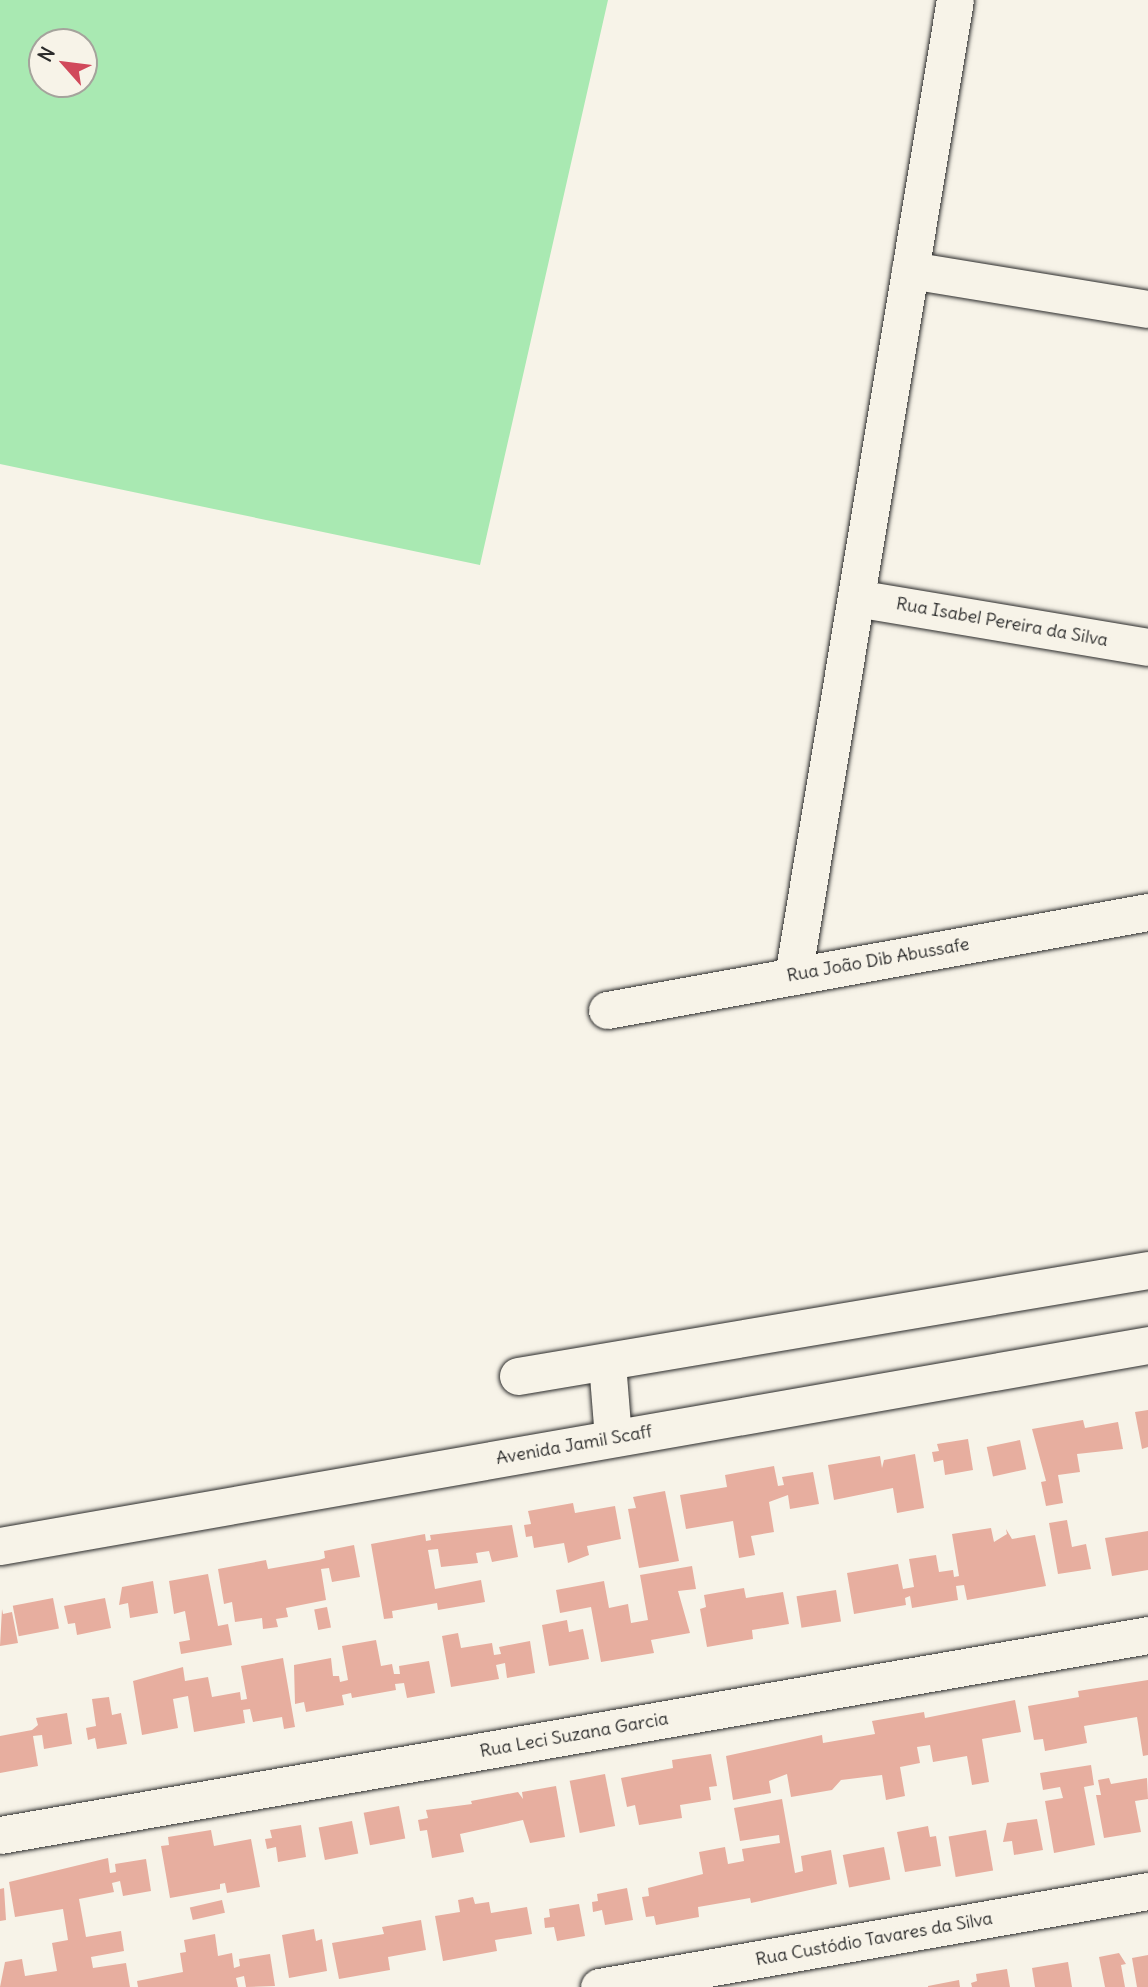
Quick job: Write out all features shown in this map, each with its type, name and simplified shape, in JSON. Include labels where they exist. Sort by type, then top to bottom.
[{"type":"street","points":[[793,976],[955,0]]},
{"type":"street","points":[[910,270],[1148,309]]},
{"type":"street","name":"Rua Isabel Pereira da Silva","points":[[856,598],[1148,647]]},
{"type":"street","name":"Rua João Dib Abussafe","points":[[607,1010],[1148,912]]},
{"type":"street","points":[[518,1376],[1148,1270]]},
{"type":"street","name":"Avenida Jamil Scaff","points":[[0,1546],[1148,1345]]},
{"type":"street","points":[[607,1363],[613,1438]]},
{"type":"street","name":"Rua Leci Suzana Garcia","points":[[0,1835],[1148,1634]]},
{"type":"street","name":"Rua Custódio Tavares da Silva","points":[[599,1987],[1148,1891]]},
{"type":"green space","points":[[0,0],[608,0],[480,565],[0,464]]},
{"type":"building","points":[[1148,1410],[1148,1447],[1142,1449],[1135,1412]]},
{"type":"building","points":[[1083,1420],[1085,1428],[1118,1422],[1123,1449],[1077,1454],[1080,1472],[1058,1475],[1063,1503],[1046,1506],[1041,1482],[1046,1481],[1032,1429]]},
{"type":"building","points":[[968,1439],[973,1470],[945,1475],[943,1460],[934,1462],[932,1452],[939,1451],[937,1444]]},
{"type":"building","points":[[1020,1440],[1026,1469],[993,1476],[987,1447]]},
{"type":"building","points":[[915,1454],[924,1508],[897,1513],[893,1488],[834,1500],[828,1465],[880,1456],[882,1468],[884,1460]]},
{"type":"building","points":[[774,1466],[778,1486],[784,1485],[782,1477],[813,1472],[819,1504],[790,1509],[788,1495],[769,1502],[774,1532],[751,1536],[755,1555],[739,1558],[733,1521],[686,1529],[680,1495],[727,1487],[725,1475]]},
{"type":"building","points":[[665,1491],[679,1561],[639,1568],[628,1509],[636,1508],[633,1497]]},
{"type":"building","points":[[573,1503],[575,1513],[615,1506],[621,1539],[587,1546],[589,1555],[568,1563],[564,1543],[534,1548],[532,1536],[526,1537],[524,1525],[531,1524],[528,1511]]},
{"type":"building","points":[[1067,1520],[1072,1547],[1086,1544],[1091,1569],[1058,1574],[1049,1523]]},
{"type":"building","points":[[512,1525],[518,1557],[492,1562],[489,1551],[476,1553],[478,1563],[441,1567],[438,1549],[428,1550],[435,1589],[481,1580],[485,1602],[438,1610],[437,1603],[392,1611],[393,1618],[384,1619],[371,1544],[425,1534],[426,1541],[431,1540],[430,1535]]},
{"type":"building","points":[[991,1528],[994,1542],[1007,1534],[1006,1529],[1012,1539],[1035,1535],[1046,1586],[967,1600],[964,1585],[956,1586],[958,1600],[912,1608],[910,1596],[905,1598],[906,1605],[854,1614],[847,1573],[898,1564],[903,1589],[914,1587],[909,1559],[936,1555],[939,1572],[953,1570],[954,1577],[959,1576],[952,1534]]},
{"type":"building","points":[[1148,1531],[1148,1570],[1112,1576],[1105,1538]]},
{"type":"building","points":[[354,1545],[360,1577],[332,1582],[329,1568],[321,1569],[326,1600],[286,1608],[288,1617],[276,1619],[278,1627],[263,1629],[262,1618],[235,1622],[232,1602],[224,1604],[218,1569],[266,1560],[268,1569],[319,1560],[325,1558],[324,1551]]},
{"type":"building","points":[[692,1566],[696,1589],[678,1591],[690,1633],[651,1640],[654,1653],[601,1662],[591,1607],[560,1613],[556,1590],[604,1581],[609,1608],[628,1604],[631,1623],[648,1620],[640,1575]]},
{"type":"building","points":[[208,1574],[218,1626],[228,1624],[232,1645],[181,1654],[179,1642],[190,1640],[185,1611],[174,1614],[169,1581]]},
{"type":"building","points":[[153,1581],[158,1613],[130,1618],[128,1603],[119,1605],[122,1587]]},
{"type":"building","points":[[744,1588],[746,1598],[783,1592],[789,1624],[752,1630],[753,1639],[707,1647],[700,1609],[706,1607],[704,1595]]},
{"type":"building","points":[[836,1590],[841,1622],[801,1628],[796,1596]]},
{"type":"building","points":[[53,1598],[59,1628],[19,1636],[13,1606]]},
{"type":"building","points":[[105,1598],[111,1628],[77,1635],[75,1623],[68,1624],[64,1606]]},
{"type":"building","points":[[327,1607],[331,1628],[318,1630],[314,1609]]},
{"type":"building","points":[[2,1609],[3,1614],[12,1612],[18,1643],[0,1646]]},
{"type":"building","points":[[567,1620],[569,1632],[583,1629],[589,1659],[549,1666],[542,1625]]},
{"type":"building","points":[[458,1633],[461,1648],[492,1643],[494,1655],[501,1654],[499,1647],[530,1641],[535,1673],[507,1678],[505,1663],[496,1665],[499,1679],[451,1687],[442,1636]]},
{"type":"building","points":[[376,1640],[381,1666],[392,1664],[394,1674],[400,1674],[399,1666],[429,1661],[435,1693],[407,1698],[404,1683],[395,1684],[396,1690],[352,1698],[351,1693],[342,1695],[344,1705],[306,1712],[304,1702],[295,1704],[294,1665],[331,1658],[333,1676],[339,1676],[340,1682],[348,1680],[342,1646]]},
{"type":"building","points":[[283,1658],[295,1727],[284,1729],[282,1717],[253,1722],[250,1709],[243,1710],[245,1723],[194,1732],[188,1696],[173,1699],[178,1728],[142,1735],[133,1681],[183,1667],[185,1681],[208,1677],[212,1697],[240,1692],[241,1700],[247,1699],[241,1666]]},
{"type":"building","points":[[1148,1680],[1148,1755],[1143,1756],[1137,1717],[1084,1726],[1087,1743],[1045,1751],[1043,1739],[1034,1740],[1028,1706],[1079,1697],[1078,1691]]},
{"type":"building","points":[[109,1697],[112,1715],[121,1713],[127,1744],[97,1749],[95,1738],[88,1740],[86,1728],[96,1726],[92,1699]]},
{"type":"building","points":[[1015,1700],[1021,1732],[982,1739],[989,1782],[972,1785],[967,1756],[933,1762],[930,1745],[917,1747],[920,1763],[900,1767],[905,1796],[886,1800],[882,1775],[841,1780],[832,1790],[791,1797],[787,1774],[769,1781],[771,1793],[733,1800],[726,1756],[822,1735],[823,1743],[875,1734],[872,1721],[924,1712],[925,1718]]},
{"type":"building","points":[[67,1713],[72,1744],[44,1749],[42,1735],[33,1736],[38,1766],[0,1773],[0,1736],[32,1730],[38,1725],[36,1718]]},
{"type":"building","points":[[711,1754],[717,1786],[709,1787],[711,1800],[680,1805],[682,1818],[639,1825],[635,1805],[627,1807],[621,1778],[673,1768],[672,1760]]},
{"type":"building","points":[[1091,1765],[1094,1785],[1084,1787],[1095,1845],[1054,1853],[1045,1801],[1063,1798],[1060,1787],[1043,1790],[1040,1773]]},
{"type":"building","points":[[605,1774],[615,1826],[580,1833],[570,1781]]},
{"type":"building","points":[[1109,1778],[1111,1784],[1147,1778],[1148,1799],[1135,1801],[1141,1832],[1104,1838],[1096,1795],[1101,1795],[1098,1780]]},
{"type":"building","points":[[556,1786],[565,1837],[530,1843],[523,1820],[460,1834],[464,1852],[432,1858],[427,1830],[420,1831],[418,1820],[428,1818],[426,1810],[472,1804],[471,1801],[518,1792],[523,1799],[522,1792]]},
{"type":"building","points":[[782,1799],[795,1873],[803,1871],[801,1856],[831,1850],[837,1884],[751,1903],[750,1898],[698,1907],[699,1917],[656,1925],[654,1916],[646,1917],[642,1897],[649,1896],[648,1888],[703,1874],[699,1852],[725,1847],[728,1864],[744,1861],[742,1849],[780,1843],[779,1835],[740,1841],[734,1808]]},
{"type":"building","points":[[399,1806],[405,1838],[370,1845],[364,1813]]},
{"type":"building","points":[[1037,1819],[1043,1850],[1014,1855],[1012,1841],[1003,1842],[1007,1823]]},
{"type":"building","points":[[352,1821],[358,1853],[325,1860],[319,1827]]},
{"type":"building","points":[[301,1825],[306,1857],[278,1862],[276,1847],[267,1849],[265,1839],[272,1838],[270,1830]]},
{"type":"building","points":[[928,1826],[930,1837],[936,1836],[941,1866],[905,1872],[897,1832]]},
{"type":"building","points":[[211,1830],[214,1846],[251,1839],[260,1887],[227,1893],[225,1883],[220,1884],[220,1889],[170,1898],[161,1846],[169,1845],[168,1837]]},
{"type":"building","points":[[986,1830],[993,1870],[956,1877],[949,1837]]},
{"type":"building","points":[[884,1847],[890,1879],[849,1887],[843,1855]]},
{"type":"building","points":[[108,1858],[110,1873],[116,1872],[115,1864],[146,1859],[151,1891],[123,1896],[120,1881],[112,1883],[114,1892],[79,1899],[86,1937],[121,1931],[124,1951],[91,1957],[93,1968],[126,1963],[130,1987],[0,1987],[5,1962],[22,1959],[25,1976],[57,1971],[52,1943],[68,1940],[63,1909],[15,1917],[9,1882]]},
{"type":"building","points":[[4,1888],[6,1920],[0,1921],[0,1889]]},
{"type":"building","points":[[627,1888],[633,1920],[605,1925],[602,1910],[593,1912],[592,1902],[598,1901],[597,1894]]},
{"type":"building","points":[[473,1897],[475,1904],[489,1902],[491,1913],[527,1907],[532,1934],[495,1940],[497,1951],[443,1961],[435,1916],[460,1912],[458,1900]]},
{"type":"building","points":[[222,1900],[225,1913],[193,1920],[190,1907]]},
{"type":"building","points":[[579,1904],[585,1936],[557,1941],[554,1927],[545,1928],[544,1918],[550,1917],[549,1909]]},
{"type":"building","points":[[421,1920],[426,1950],[388,1957],[390,1970],[339,1979],[332,1943],[384,1934],[382,1927]]},
{"type":"building","points":[[314,1929],[316,1941],[322,1939],[327,1971],[289,1978],[282,1935]]},
{"type":"building","points":[[215,1934],[218,1956],[232,1953],[234,1968],[240,1966],[239,1959],[270,1954],[275,1986],[246,1987],[244,1976],[236,1978],[238,1987],[138,1987],[137,1981],[183,1972],[180,1953],[186,1952],[184,1940]]},
{"type":"building","points":[[1119,1953],[1126,1964],[1121,1965],[1125,1987],[1105,1987],[1099,1957]]},
{"type":"building","points":[[1148,1955],[1148,1987],[1137,1987],[1132,1958]]},
{"type":"building","points":[[1068,1962],[1072,1987],[1035,1987],[1032,1968]]},
{"type":"building","points":[[1007,1969],[1010,1987],[972,1987],[971,1983],[977,1981],[976,1974]]},
{"type":"building","points":[[959,1980],[960,1987],[928,1987],[928,1986]]}]
